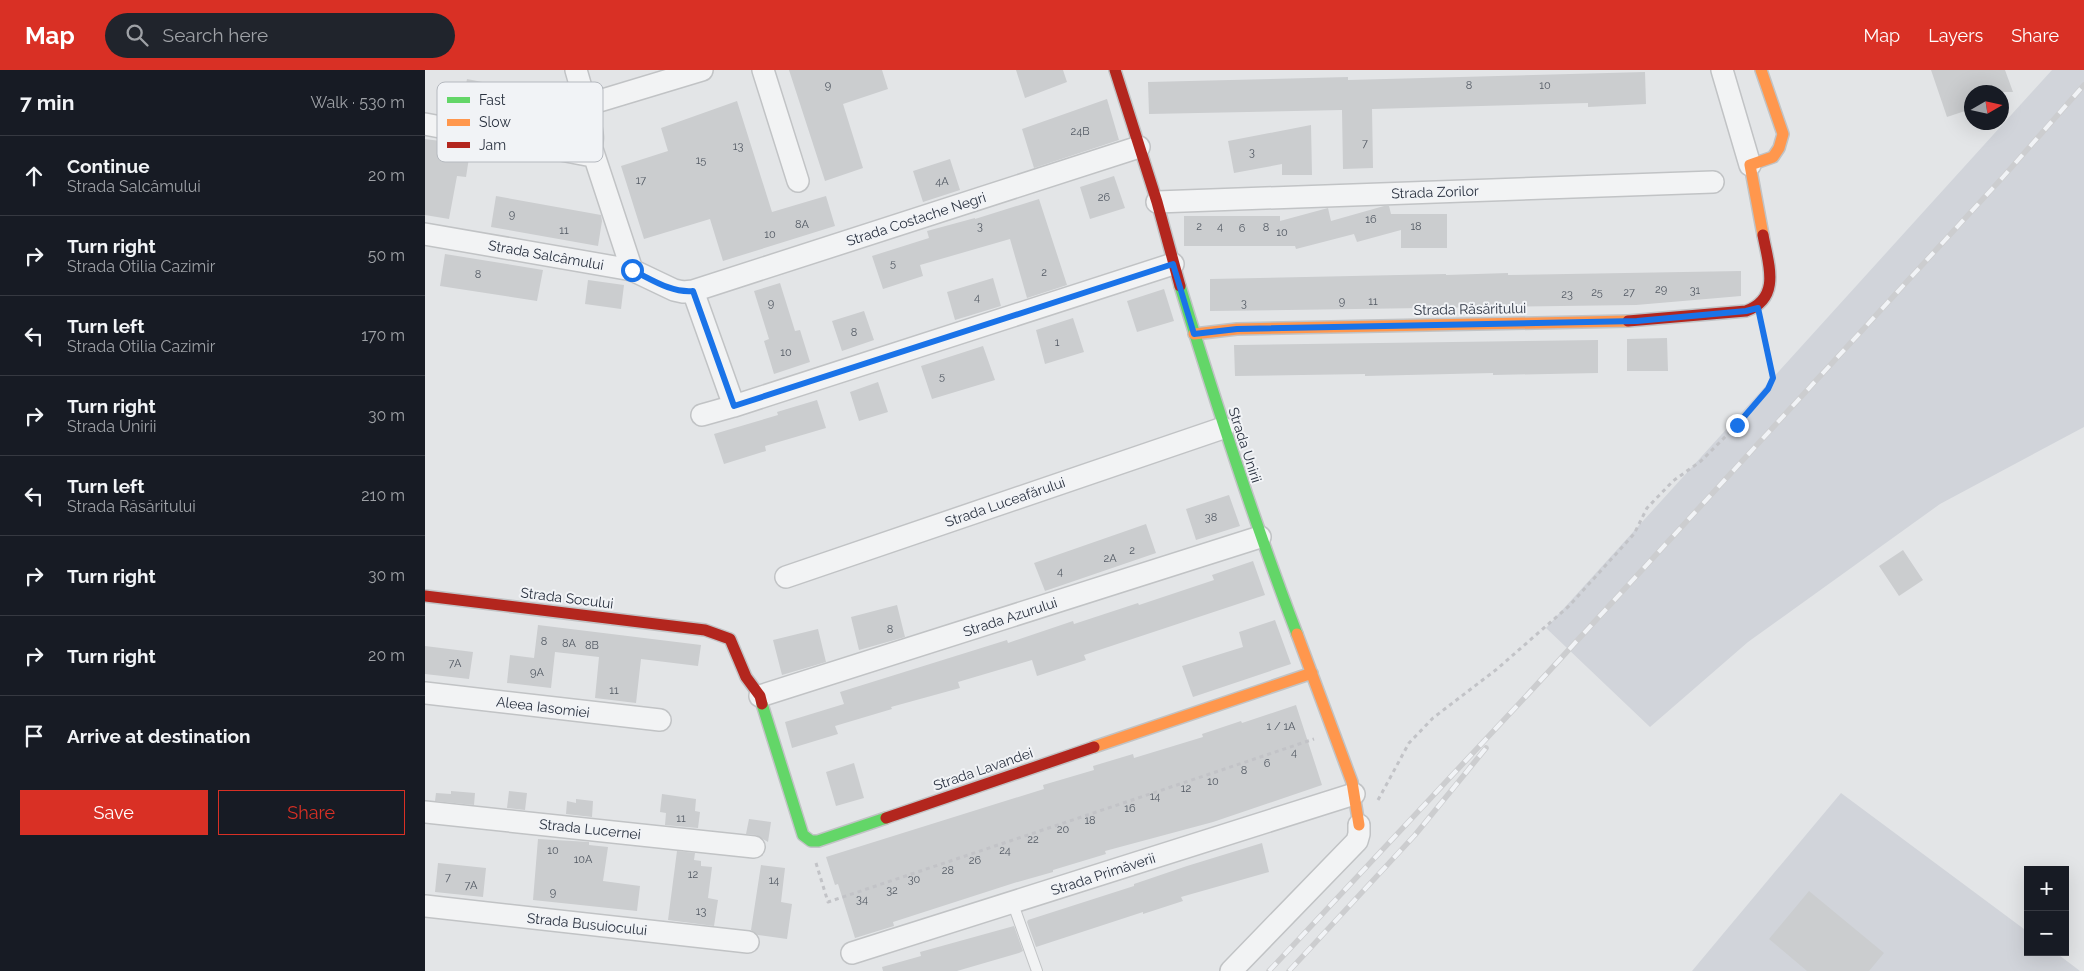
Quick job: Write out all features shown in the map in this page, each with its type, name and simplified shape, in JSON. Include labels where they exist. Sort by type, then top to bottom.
[{"type":"street","points":[[603,100],[702,70]]},
{"type":"street","points":[[763,70],[798,180]]},
{"type":"street","name":"Strada Unirii","points":[[1115,70],[1157,202],[1173,264],[1223,428],[1260,537],[1335,733],[1354,794],[1359,825]]},
{"type":"street","points":[[1722,70],[1750,165],[1771,278],[1767,296],[1758,308]]},
{"type":"street","points":[[1750,165],[1773,157],[1779,148],[1783,134],[1761,70]]},
{"type":"street","name":"Strada Costache Negri","points":[[693,291],[1139,147]]},
{"type":"street","points":[[596,162],[632,270]]},
{"type":"street","name":"Strada Zorilor","points":[[1157,202],[1713,182]]},
{"type":"street","name":"Strada Salcâmului","points":[[425,234],[632,270],[673,290],[693,291]]},
{"type":"street","points":[[702,415],[1173,264]]},
{"type":"street","points":[[693,291],[734,406]]},
{"type":"street","name":"Strada Răsăritului","points":[[1194,334],[1237,329],[1637,321],[1746,311],[1758,308]]},
{"type":"street","name":"Strada Luceafǎrului","points":[[786,577],[1223,428]]},
{"type":"street","name":"Strada Azurului","points":[[760,696],[1260,537]]},
{"type":"street","name":"Strada Socului","points":[[425,596],[705,630],[730,639],[746,677],[760,696]]},
{"type":"street","name":"Strada Lavandei","points":[[811,841],[818,841],[1312,673]]},
{"type":"street","name":"Aleea Iasomiei","points":[[425,693],[660,720]]},
{"type":"street","points":[[760,696],[803,835],[811,841]]},
{"type":"street","name":"Strada Primăverii","points":[[852,954],[1354,794]]},
{"type":"street","name":"Strada Lucernei","points":[[425,812],[754,847]]},
{"type":"street","points":[[1231,971],[1357,841],[1359,825]]},
{"type":"street","name":"Strada Busuiocului","points":[[425,906],[748,942]]},
{"type":"lane","points":[[1013,904],[1037,971]]},
{"type":"path","points":[[1377,801],[1409,743],[1433,718],[1497,670],[1569,606],[1634,534],[1647,508],[1673,481],[1701,461],[1737,425],[1768,389],[1773,378],[1758,308]]},
{"type":"path","points":[[811,841],[827,902],[1335,733]]},
{"type":"shaded area","points":[[2052,70],[2084,70],[2084,427],[1940,504],[1748,642],[1650,727],[1546,628],[1998,130],[2009,130],[2009,117]]},
{"type":"shaded area","points":[[1841,793],[2024,929],[2024,956],[2060,956],[2080,971],[1692,971]]},
{"type":"building","points":[[789,70],[882,70],[888,89],[843,104],[863,168],[825,181]]},
{"type":"building","points":[[1016,70],[1063,70],[1067,82],[1025,98]]},
{"type":"building","points":[[1931,70],[2005,70],[2013,92],[2009,92],[2009,85],[1964,85],[1964,111],[1947,117]]},
{"type":"building","points":[[1645,72],[1646,104],[1588,107],[1588,103],[1372,109],[1373,168],[1343,169],[1342,110],[1149,114],[1148,82],[1348,77],[1348,80]]},
{"type":"building","points":[[467,79],[482,82],[466,82]]},
{"type":"building","points":[[1107,99],[1119,140],[1034,168],[1022,129]]},
{"type":"building","points":[[737,101],[772,212],[826,196],[835,226],[723,261],[710,219],[644,239],[621,166],[668,151],[661,128]]},
{"type":"building","points":[[1311,125],[1312,175],[1282,175],[1282,164],[1234,173],[1228,141]]},
{"type":"building","points":[[425,139],[437,141],[437,162],[468,162],[466,177],[457,176],[449,219],[425,215]]},
{"type":"building","points":[[950,159],[960,190],[923,202],[913,171]]},
{"type":"building","points":[[1114,176],[1125,208],[1090,219],[1080,187]]},
{"type":"building","points":[[496,196],[601,215],[602,221],[598,246],[491,227]]},
{"type":"building","points":[[1039,199],[1067,285],[1027,298],[1010,239],[920,265],[923,276],[883,289],[872,256],[929,238],[927,231],[975,219]]},
{"type":"building","points":[[1389,206],[1391,214],[1447,214],[1447,248],[1401,248],[1401,230],[1357,242],[1354,234],[1296,249],[1295,246],[1184,246],[1184,216],[1280,216],[1280,221],[1328,208],[1331,221]]},
{"type":"building","points":[[445,254],[543,270],[537,301],[440,286]]},
{"type":"building","points":[[1741,271],[1741,296],[1636,305],[1210,311],[1210,279],[1508,273],[1508,275]]},
{"type":"building","points":[[993,278],[1001,306],[955,320],[947,292]]},
{"type":"building","points":[[588,280],[624,285],[621,309],[585,304]]},
{"type":"building","points":[[780,283],[795,331],[800,330],[810,362],[774,374],[764,341],[769,339],[754,291]]},
{"type":"building","points":[[1164,289],[1174,321],[1137,332],[1127,301]]},
{"type":"building","points":[[864,311],[874,340],[842,351],[832,321]]},
{"type":"building","points":[[1073,318],[1084,352],[1045,364],[1036,330]]},
{"type":"building","points":[[1667,338],[1668,371],[1627,371],[1627,339]]},
{"type":"building","points":[[1598,340],[1598,373],[1235,376],[1234,345]]},
{"type":"building","points":[[983,346],[995,380],[932,399],[921,366]]},
{"type":"building","points":[[878,382],[888,412],[859,421],[850,392]]},
{"type":"building","points":[[817,400],[826,428],[765,446],[766,451],[724,464],[714,434],[778,415],[777,412]]},
{"type":"building","points":[[1229,495],[1240,526],[1196,540],[1186,509]]},
{"type":"building","points":[[1146,524],[1156,553],[1045,591],[1034,563]]},
{"type":"building","points":[[1903,550],[1923,580],[1899,596],[1879,566]]},
{"type":"building","points":[[1253,561],[1265,595],[1084,655],[1086,660],[1037,676],[1032,660],[958,682],[960,688],[891,707],[892,709],[835,726],[838,734],[792,748],[785,722],[844,704],[840,692],[1007,640],[1008,643],[1073,621],[1074,624],[1138,603],[1139,605],[1214,580],[1212,575]]},
{"type":"building","points":[[897,605],[905,637],[859,650],[851,617]]},
{"type":"building","points":[[1275,620],[1291,664],[1193,697],[1182,666],[1243,647],[1239,632]]},
{"type":"building","points":[[538,625],[701,645],[698,666],[641,659],[636,703],[595,698],[599,657],[555,652],[551,688],[507,683],[510,655],[534,658]]},
{"type":"building","points":[[818,629],[826,662],[782,675],[773,640]]},
{"type":"building","points":[[425,646],[473,652],[469,679],[425,674]]},
{"type":"building","points":[[1296,705],[1322,785],[1213,822],[1105,851],[1106,854],[893,922],[894,926],[855,938],[838,884],[835,885],[826,857],[1044,789],[1043,785],[1094,770],[1093,766],[1133,754],[1134,758],[1203,737],[1202,734],[1241,721],[1242,723]]},
{"type":"building","points":[[854,763],[864,798],[836,806],[826,772]]},
{"type":"building","points":[[451,791],[475,793],[474,805],[435,801],[436,793],[451,794]]},
{"type":"building","points":[[509,791],[527,793],[525,810],[507,808]]},
{"type":"building","points":[[662,794],[696,799],[695,811],[700,812],[698,828],[665,825],[666,813],[660,812]]},
{"type":"building","points":[[576,799],[593,801],[592,817],[566,814],[567,801],[576,803]]},
{"type":"building","points":[[749,819],[771,822],[768,842],[756,835],[746,834]]},
{"type":"building","points":[[538,839],[589,842],[589,845],[608,847],[603,881],[640,886],[637,911],[533,900]]},
{"type":"building","points":[[1262,843],[1269,872],[1181,897],[1183,901],[1036,947],[1027,922],[1028,920],[1134,886],[1134,884],[1187,866]]},
{"type":"building","points":[[677,851],[695,853],[694,860],[701,861],[701,866],[712,867],[708,898],[718,900],[714,926],[668,920]]},
{"type":"building","points":[[438,863],[486,868],[483,897],[435,892]]},
{"type":"building","points":[[761,865],[785,868],[781,902],[792,904],[787,939],[758,935],[751,930]]},
{"type":"building","points":[[1809,891],[1884,953],[1869,971],[1807,971],[1769,939]]},
{"type":"building","points":[[1014,926],[1023,951],[1019,953],[957,971],[883,971],[882,967],[921,956],[920,952]]},
{"type":"railway","points":[[1269,971],[1529,693],[2003,177],[2084,85]]},
{"type":"railway","points":[[1289,971],[1415,835],[1486,748]]},
{"type":"traffic: fast","points":[[1180,286],[1235,461],[1297,634]]},
{"type":"traffic: fast","points":[[762,704],[803,835],[811,841],[818,841],[886,818]]},
{"type":"traffic: slow","points":[[1761,70],[1783,134],[1779,148],[1773,157],[1750,165],[1763,235]]},
{"type":"traffic: slow","points":[[1194,334],[1237,329],[1628,321]]},
{"type":"traffic: slow","points":[[1297,634],[1352,782],[1359,825]]},
{"type":"traffic: slow","points":[[1094,747],[1312,673]]},
{"type":"traffic: jam","points":[[1115,70],[1157,202],[1180,286]]},
{"type":"traffic: jam","points":[[1628,321],[1746,311],[1757,305],[1765,298],[1769,289],[1770,279],[1763,235]]},
{"type":"traffic: jam","points":[[425,596],[705,630],[730,639],[746,677],[760,696],[762,704]]},
{"type":"traffic: jam","points":[[886,818],[1094,747]]},
{"type":"route","points":[[632,270],[673,290],[693,291],[734,406],[1173,264],[1194,334],[1237,329],[1637,321],[1746,311],[1758,308],[1773,378],[1768,389],[1737,425]]}]
